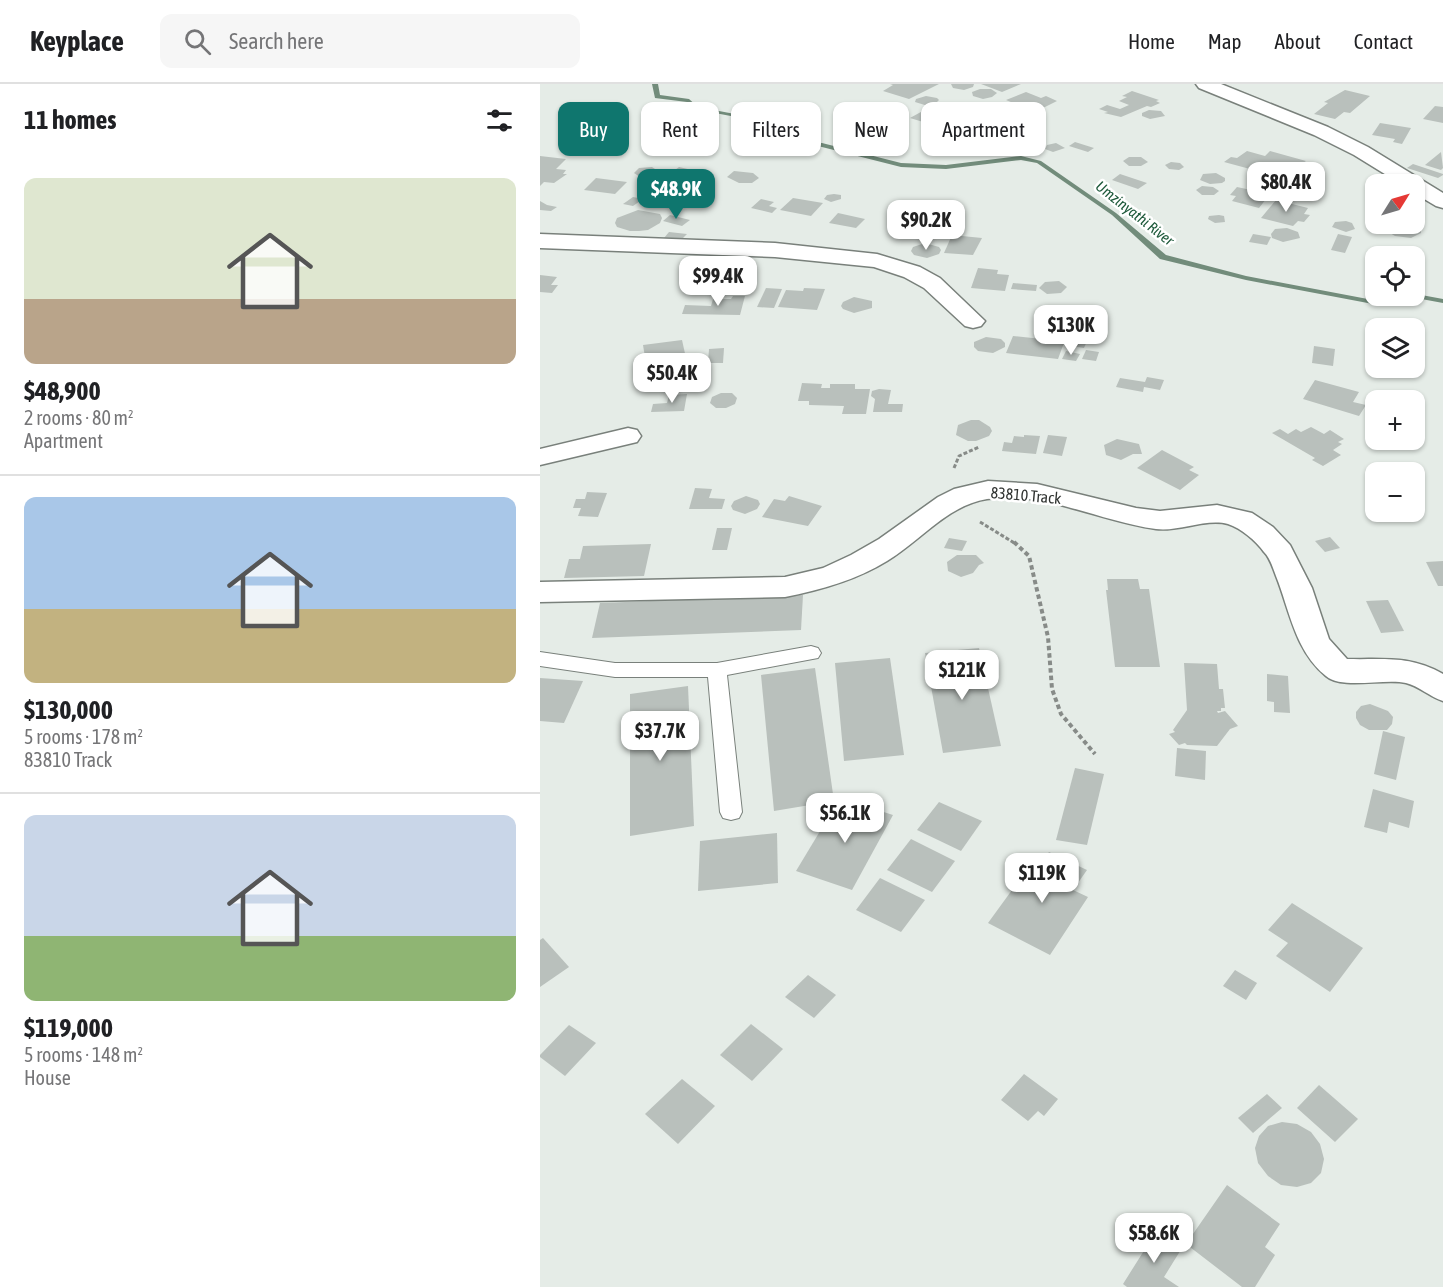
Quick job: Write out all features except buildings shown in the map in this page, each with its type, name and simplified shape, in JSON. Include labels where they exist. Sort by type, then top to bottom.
[{"type":"street","points":[[1204,84],[1321,131],[1361,151],[1443,202]]},
{"type":"street","points":[[540,241],[775,250],[877,261],[912,272],[932,283],[973,321]]},
{"type":"street","points":[[540,457],[628,436]]},
{"type":"street","name":"83810 Track","points":[[540,592],[785,587],[803,584],[838,575],[858,565],[897,541],[948,502],[963,496],[995,491],[1051,495],[1144,519],[1164,520],[1222,514],[1236,517],[1249,524],[1278,548],[1306,613],[1315,642],[1339,670],[1413,672],[1443,688]]},
{"type":"lane","points":[[540,658],[615,670],[717,670],[811,653]]},
{"type":"lane","points":[[717,670],[731,812]]},
{"type":"path","points":[[936,511],[984,523],[1014,542],[1029,556],[1048,637],[1052,689],[1060,714],[1095,754]]},
{"type":"waterway","name":"Umzinyathi River","points":[[655,84],[657,97],[689,101],[696,108],[738,116],[796,142],[822,145],[901,165],[946,167],[1021,158],[1039,162],[1114,214],[1163,257],[1246,278],[1373,302],[1416,296],[1443,301]]}]
